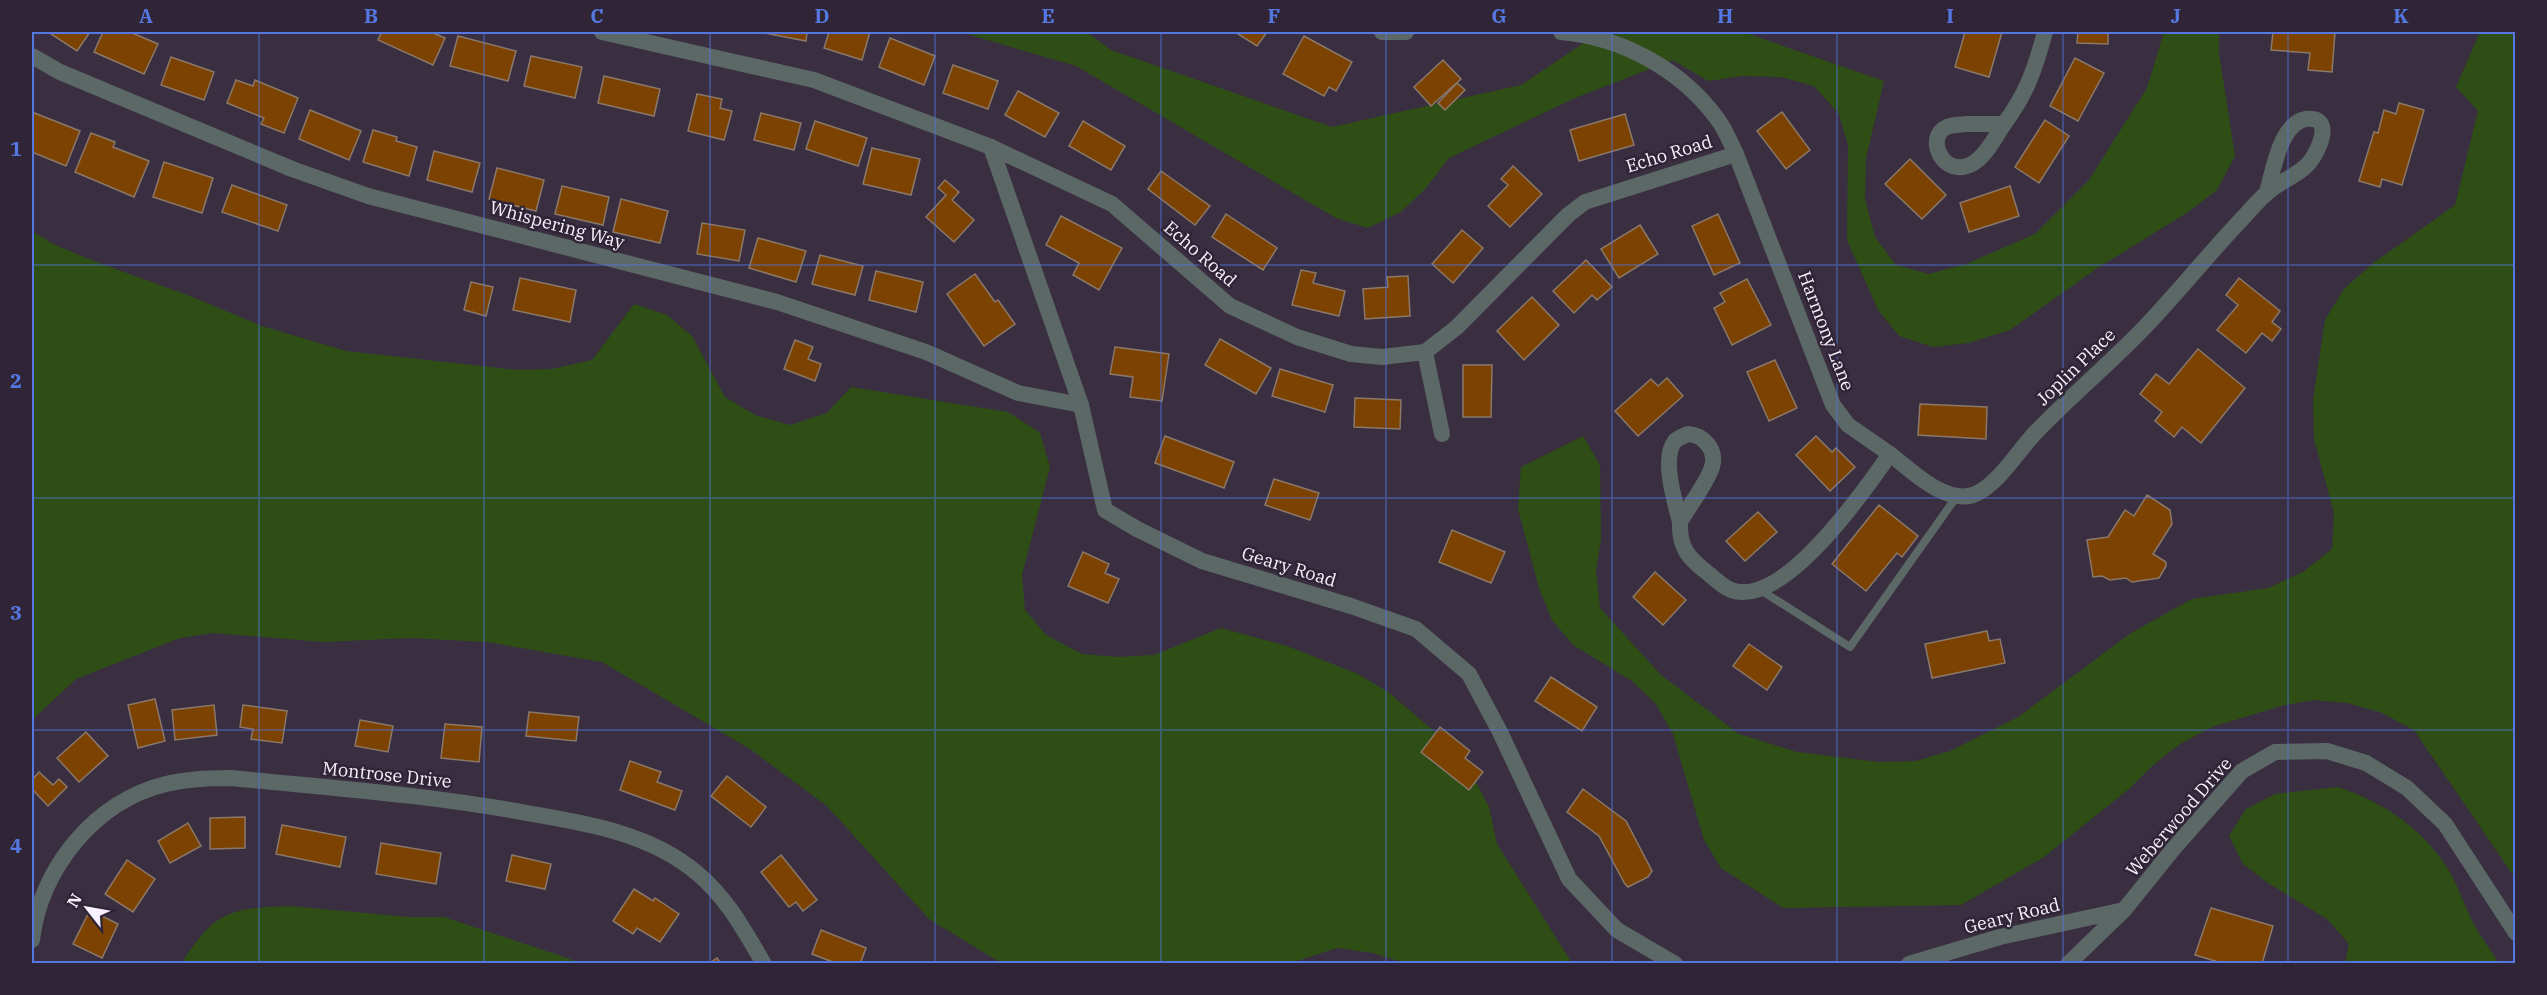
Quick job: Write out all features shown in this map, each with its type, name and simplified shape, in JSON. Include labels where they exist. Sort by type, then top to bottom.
[{"type":"street","name":"Echo Road","points":[[602,32],[814,80],[991,147],[1112,204],[1230,306],[1297,338],[1351,354],[1382,357],[1425,352],[1458,327],[1568,215],[1585,201],[1736,154]]},
{"type":"street","points":[[1382,32],[1406,32]]},
{"type":"street","name":"Harmony Lane","points":[[1562,32],[1615,42],[1638,52],[1666,70],[1717,118],[1736,154],[1833,405],[1848,424],[1890,454]]},
{"type":"street","points":[[2004,124],[2022,99],[2036,66],[2045,32]]},
{"type":"street","name":"Whispering Way","points":[[32,56],[71,77],[292,169],[368,196],[777,302],[926,352],[1018,393],[1081,405]]},
{"type":"street","name":"Geary Road","points":[[991,147],[1081,405],[1105,510],[1137,529],[1202,561],[1351,606],[1416,629],[1469,674],[1500,732],[1569,879],[1617,930],[1675,963]]},
{"type":"street","name":"Joplin Place","points":[[1956,496],[1972,495],[1991,482],[2035,432],[2143,330],[2267,192]]},
{"type":"street","points":[[1425,352],[1442,434]]},
{"type":"street","points":[[1680,522],[1713,467],[1712,452],[1707,442],[1698,434],[1688,434],[1676,441],[1670,454],[1669,476],[1680,522],[1679,538],[1683,550],[1705,571],[1731,590],[1747,592],[1758,589],[1779,579],[1793,568],[1829,534],[1858,501],[1890,454],[1942,492],[1956,496]]},
{"type":"street","name":"Weberwood Drive","points":[[2068,963],[2124,910],[2174,848],[2242,771],[2275,752],[2327,751],[2366,763],[2407,788],[2445,824],[2516,933]]},
{"type":"street","name":"Montrose Drive","points":[[32,940],[37,909],[54,872],[79,838],[95,822],[127,799],[157,787],[190,780],[231,778],[489,806],[560,819],[636,838],[675,857],[709,884],[729,906],[764,963]]},
{"type":"street","name":"Geary Road","points":[[1909,963],[2000,937],[2124,910]]},
{"type":"lane","points":[[1758,589],[1850,647],[1956,496]]},
{"type":"green space","points":[[960,32],[1086,32],[1111,50],[1332,127],[1521,85],[1600,32],[1743,32],[1884,81],[1866,158],[1865,199],[1875,237],[1896,265],[1929,274],[1966,264],[2035,234],[2089,180],[2147,88],[2164,32],[2219,32],[2219,53],[2235,156],[2217,190],[2188,212],[2096,269],[2010,330],[1968,343],[1933,347],[1899,336],[1878,310],[1847,240],[1848,145],[1839,114],[1814,86],[1781,77],[1743,76],[1708,81],[1673,60],[1575,98],[1449,158],[1426,188],[1401,212],[1368,228],[1336,218],[1076,66]]},
{"type":"green space","points":[[2480,32],[2516,32],[2515,878],[2414,730],[2380,712],[2347,703],[2314,700],[2281,706],[2212,727],[2180,744],[2152,766],[2129,789],[2044,857],[1961,905],[1783,908],[1721,868],[1704,840],[1673,734],[1656,704],[1632,681],[1573,645],[1552,620],[1539,588],[1518,509],[1521,467],[1583,436],[1600,465],[1601,539],[1596,571],[1600,608],[1661,675],[1739,734],[1797,752],[1879,762],[1916,761],[1950,751],[2018,717],[2131,633],[2192,599],[2268,588],[2303,572],[2332,549],[2334,513],[2314,439],[2313,399],[2325,320],[2344,289],[2372,264],[2455,205],[2478,111],[2456,87]]},
{"type":"green space","points":[[32,231],[53,244],[91,260],[190,296],[262,326],[346,351],[517,370],[552,369],[592,360],[634,304],[667,315],[692,336],[725,397],[755,415],[790,425],[827,413],[851,387],[1008,412],[1040,433],[1050,467],[1022,575],[1025,610],[1046,635],[1082,654],[1119,657],[1154,655],[1221,628],[1287,646],[1358,674],[1388,692],[1448,743],[1470,771],[1489,807],[1497,844],[1572,963],[1405,963],[1373,953],[1337,948],[1288,964],[1001,963],[929,919],[827,806],[750,749],[602,662],[487,642],[410,638],[324,642],[213,633],[180,638],[76,679],[32,720]]},
{"type":"green space","points":[[2338,787],[2369,799],[2397,816],[2434,849],[2453,877],[2474,925],[2499,963],[2345,963],[2349,944],[2327,919],[2268,883],[2243,864],[2229,836],[2246,809],[2275,794]]},
{"type":"green space","points":[[290,906],[408,917],[444,917],[582,963],[182,963],[204,932],[226,916],[253,908]]},
{"type":"building","points":[[48,32],[90,32],[77,51]]},
{"type":"building","points":[[103,32],[130,32],[158,44],[144,74],[94,52]]},
{"type":"building","points":[[382,32],[431,32],[445,38],[433,65],[378,40]]},
{"type":"building","points":[[760,32],[807,32],[806,41]]},
{"type":"building","points":[[829,32],[870,32],[862,60],[824,48]]},
{"type":"building","points":[[1235,32],[1267,32],[1257,46]]},
{"type":"building","points":[[1965,32],[2002,32],[1989,77],[1955,67]]},
{"type":"building","points":[[2078,32],[2108,32],[2108,44],[2077,43]]},
{"type":"building","points":[[2273,32],[2335,32],[2332,72],[2308,70],[2310,53],[2271,50]]},
{"type":"building","points":[[458,36],[516,51],[508,81],[450,66]]},
{"type":"building","points":[[1304,36],[1352,62],[1336,91],[1329,87],[1324,96],[1283,74]]},
{"type":"building","points":[[890,38],[935,56],[924,85],[879,67]]},
{"type":"building","points":[[531,56],[582,67],[575,98],[524,86]]},
{"type":"building","points":[[171,57],[214,72],[204,100],[161,85]]},
{"type":"building","points":[[2075,58],[2104,73],[2078,121],[2050,106]]},
{"type":"building","points":[[1443,60],[1461,79],[1431,106],[1414,87]]},
{"type":"building","points":[[953,65],[998,81],[988,109],[943,93]]},
{"type":"building","points":[[604,76],[660,89],[654,116],[598,103]]},
{"type":"building","points":[[236,80],[253,86],[255,80],[298,98],[284,133],[261,124],[264,118],[227,103]]},
{"type":"building","points":[[1457,83],[1465,90],[1445,110],[1438,103]]},
{"type":"building","points":[[1018,91],[1059,113],[1045,137],[1005,115]]},
{"type":"building","points":[[697,94],[722,99],[720,108],[732,111],[724,140],[688,131]]},
{"type":"building","points":[[2399,103],[2424,110],[2402,185],[2382,179],[2380,187],[2359,181],[2374,132],[2378,133],[2384,110],[2396,114]]},
{"type":"building","points":[[310,110],[361,131],[349,160],[299,139]]},
{"type":"building","points":[[32,112],[80,131],[66,166],[32,152]]},
{"type":"building","points":[[1782,112],[1810,150],[1786,169],[1757,131]]},
{"type":"building","points":[[761,113],[801,123],[794,150],[754,140]]},
{"type":"building","points":[[1625,114],[1634,145],[1579,161],[1570,130]]},
{"type":"building","points":[[2045,120],[2069,136],[2039,183],[2015,167]]},
{"type":"building","points":[[815,121],[867,138],[858,166],[806,149]]},
{"type":"building","points":[[1083,121],[1125,146],[1111,170],[1069,146]]},
{"type":"building","points":[[373,130],[397,137],[396,141],[417,147],[409,176],[363,162]]},
{"type":"building","points":[[91,133],[115,142],[113,147],[149,161],[134,197],[75,172]]},
{"type":"building","points":[[872,148],[920,159],[911,195],[863,184]]},
{"type":"building","points":[[434,151],[480,163],[472,192],[427,180]]},
{"type":"building","points":[[1910,159],[1946,195],[1922,219],[1885,184]]},
{"type":"building","points":[[164,162],[213,178],[202,213],[153,197]]},
{"type":"building","points":[[1513,166],[1542,194],[1510,227],[1488,206],[1508,185],[1501,179]]},
{"type":"building","points":[[497,168],[544,180],[536,211],[489,199]]},
{"type":"building","points":[[1161,171],[1210,206],[1195,225],[1148,189]]},
{"type":"building","points":[[945,180],[959,192],[952,200],[974,220],[954,242],[926,217],[946,195],[938,188]]},
{"type":"building","points":[[232,185],[287,205],[278,231],[222,212]]},
{"type":"building","points":[[562,186],[609,197],[603,225],[555,214]]},
{"type":"building","points":[[2010,186],[2019,216],[1969,232],[1960,203]]},
{"type":"building","points":[[621,199],[668,211],[660,243],[613,232]]},
{"type":"building","points":[[1226,214],[1277,248],[1263,270],[1212,237]]},
{"type":"building","points":[[1718,214],[1740,263],[1714,275],[1692,226]]},
{"type":"building","points":[[1061,216],[1122,248],[1099,290],[1073,275],[1079,263],[1046,245]]},
{"type":"building","points":[[702,223],[745,230],[739,261],[697,254]]},
{"type":"building","points":[[1640,225],[1658,254],[1619,278],[1601,249]]},
{"type":"building","points":[[1462,230],[1483,248],[1453,283],[1432,264]]},
{"type":"building","points":[[758,238],[806,251],[796,282],[749,268]]},
{"type":"building","points":[[820,255],[863,266],[855,295],[812,284]]},
{"type":"building","points":[[1586,260],[1612,287],[1597,300],[1592,295],[1574,313],[1553,291]]},
{"type":"building","points":[[1301,270],[1316,273],[1313,283],[1345,291],[1339,316],[1292,305]]},
{"type":"building","points":[[876,271],[923,282],[916,312],[869,300]]},
{"type":"building","points":[[975,274],[995,302],[998,300],[1015,324],[984,346],[947,294]]},
{"type":"building","points":[[1408,276],[1410,316],[1365,319],[1363,289],[1388,287],[1387,277]]},
{"type":"building","points":[[520,278],[576,290],[570,322],[513,310]]},
{"type":"building","points":[[2239,278],[2280,311],[2272,322],[2281,329],[2272,341],[2262,333],[2246,353],[2217,330],[2238,305],[2226,295]]},
{"type":"building","points":[[1747,279],[1771,325],[1732,345],[1714,308],[1725,302],[1720,293]]},
{"type":"building","points":[[471,282],[493,287],[486,316],[464,310]]},
{"type":"building","points":[[1532,297],[1559,325],[1524,360],[1497,331]]},
{"type":"building","points":[[1220,339],[1271,368],[1256,394],[1205,365]]},
{"type":"building","points":[[795,340],[813,347],[808,359],[821,364],[815,381],[784,369]]},
{"type":"building","points":[[1115,347],[1169,354],[1162,401],[1130,397],[1133,377],[1110,374]]},
{"type":"building","points":[[2198,349],[2245,388],[2201,443],[2182,427],[2174,437],[2155,421],[2162,412],[2140,394],[2156,374],[2169,384]]},
{"type":"building","points":[[1775,360],[1797,408],[1769,421],[1747,372]]},
{"type":"building","points":[[1463,365],[1492,365],[1491,417],[1463,417]]},
{"type":"building","points":[[1280,369],[1333,385],[1325,412],[1272,396]]},
{"type":"building","points":[[1667,378],[1683,396],[1638,436],[1615,411],[1651,379],[1658,386]]},
{"type":"building","points":[[1355,398],[1401,400],[1400,429],[1354,427]]},
{"type":"building","points":[[1920,404],[1987,407],[1986,439],[1918,435]]},
{"type":"building","points":[[1165,436],[1234,462],[1224,488],[1155,463]]},
{"type":"building","points":[[1816,436],[1832,452],[1836,448],[1855,467],[1830,491],[1796,455]]},
{"type":"building","points":[[1274,479],[1319,493],[1310,520],[1265,505]]},
{"type":"building","points":[[2147,495],[2170,510],[2172,524],[2153,554],[2166,562],[2159,578],[2132,582],[2126,578],[2110,580],[2102,576],[2093,577],[2087,540],[2108,537],[2125,510],[2134,516]]},
{"type":"building","points":[[1879,505],[1918,536],[1902,557],[1897,553],[1866,591],[1832,564]]},
{"type":"building","points":[[1758,512],[1777,532],[1745,561],[1726,541]]},
{"type":"building","points":[[1452,530],[1505,552],[1491,583],[1439,562]]},
{"type":"building","points":[[1083,552],[1109,564],[1105,573],[1119,579],[1108,603],[1068,586]]},
{"type":"building","points":[[1655,572],[1686,600],[1663,625],[1633,597]]},
{"type":"building","points":[[1987,631],[1989,641],[2000,639],[2005,663],[1932,678],[1925,644]]},
{"type":"building","points":[[1749,644],[1782,667],[1767,690],[1733,666]]},
{"type":"building","points":[[1551,677],[1597,707],[1582,731],[1535,701]]},
{"type":"building","points":[[155,699],[165,741],[138,748],[128,705]]},
{"type":"building","points":[[214,705],[217,735],[175,740],[172,710]]},
{"type":"building","points":[[243,705],[287,711],[282,743],[251,739],[253,729],[240,727]]},
{"type":"building","points":[[529,712],[579,717],[576,741],[526,736]]},
{"type":"building","points":[[360,720],[393,726],[388,752],[355,746]]},
{"type":"building","points":[[445,724],[482,727],[479,762],[441,758]]},
{"type":"building","points":[[1440,727],[1470,751],[1465,758],[1483,772],[1469,790],[1421,752]]},
{"type":"building","points":[[86,732],[108,756],[79,782],[57,758]]},
{"type":"building","points":[[630,761],[661,772],[657,782],[682,791],[675,810],[620,790]]},
{"type":"building","points":[[39,772],[53,785],[59,779],[67,787],[48,806],[32,789],[32,780]]},
{"type":"building","points":[[727,776],[766,807],[751,827],[711,796]]},
{"type":"building","points":[[1583,789],[1626,821],[1652,871],[1648,877],[1628,887],[1599,836],[1567,812]]},
{"type":"building","points":[[245,817],[245,848],[210,849],[210,818]]},
{"type":"building","points":[[188,823],[201,846],[170,863],[158,841]]},
{"type":"building","points":[[282,825],[346,837],[340,867],[276,854]]},
{"type":"building","points":[[381,843],[441,853],[436,884],[376,874]]},
{"type":"building","points":[[512,855],[551,864],[545,889],[506,881]]},
{"type":"building","points":[[781,855],[817,900],[803,911],[796,902],[789,907],[761,872]]},
{"type":"building","points":[[127,860],[155,879],[133,912],[105,894]]},
{"type":"building","points":[[634,889],[653,901],[655,898],[679,914],[660,942],[637,928],[633,934],[613,921]]},
{"type":"building","points":[[2211,908],[2273,926],[2262,964],[2225,964],[2195,955]]},
{"type":"building","points":[[90,910],[118,924],[102,958],[73,944]]},
{"type":"building","points":[[821,930],[866,948],[860,964],[838,964],[812,954]]},
{"type":"building","points":[[717,958],[721,964],[708,964]]}]
